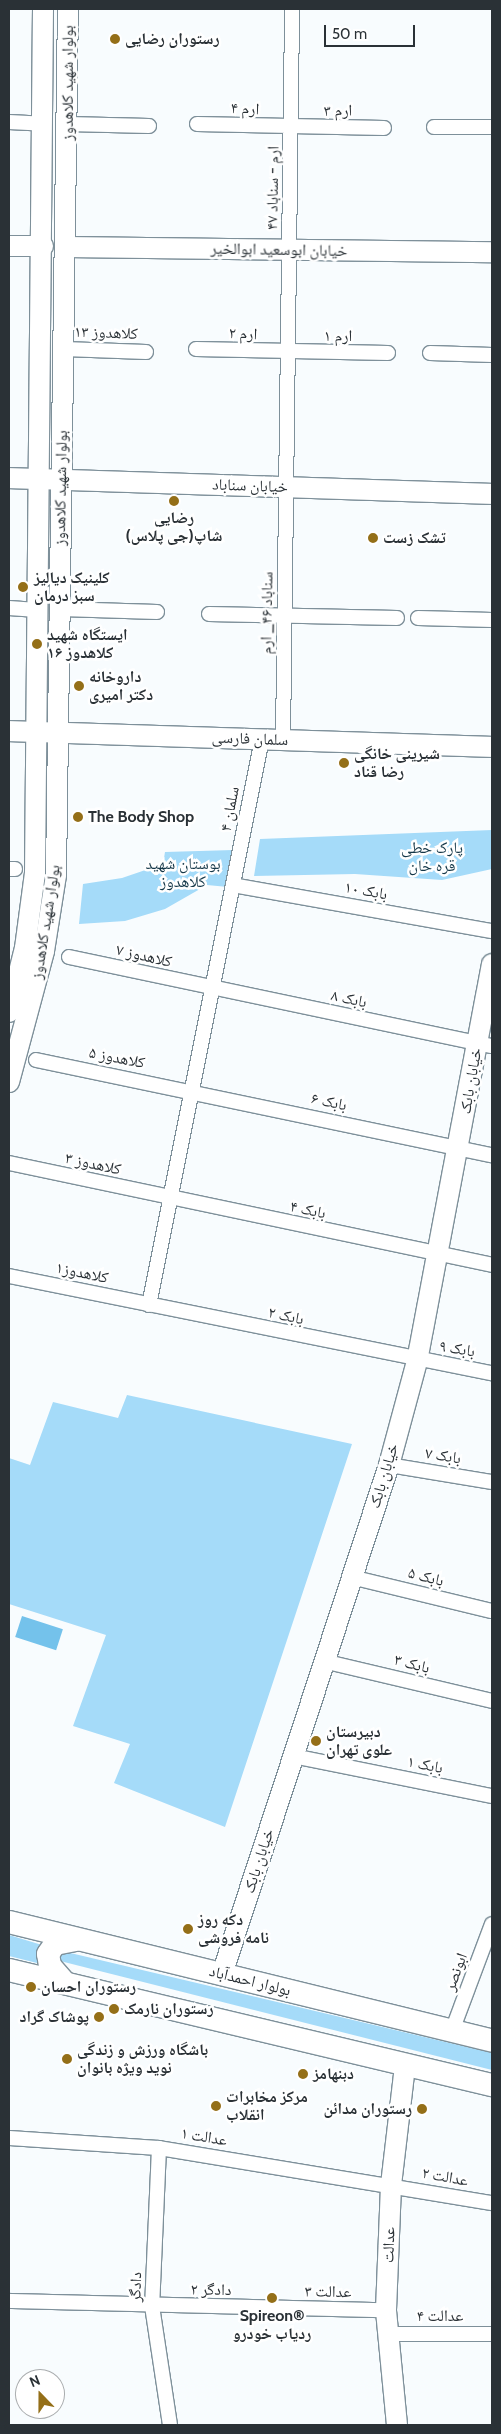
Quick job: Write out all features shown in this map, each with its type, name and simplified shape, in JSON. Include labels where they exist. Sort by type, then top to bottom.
[{"type":"main road","name":"بولوار شهید کلاهدوز","points":[[9,1082],[44,951],[56,875],[37,610],[43,246],[43,9]]},
{"type":"main road","name":"بولوار شهید کلاهدوز","points":[[9,1012],[25,948],[35,873],[47,732],[61,609],[60,480],[66,247],[68,9]]},
{"type":"main road","points":[[9,246],[43,246]]},
{"type":"main road","name":"خیابان ابوسعید ابوالخیر","points":[[66,247],[492,252]]},
{"type":"main road","name":"خیابان سناباد","points":[[9,478],[492,494]]},
{"type":"main road","name":"سلمان فارسی","points":[[9,731],[492,747]]},
{"type":"main road","name":"خیابان بابک","points":[[222,1974],[388,1465],[417,1361],[459,1148],[485,1045],[492,964]]},
{"type":"main road","points":[[9,1912],[31,1926]]},
{"type":"main road","name":"بولوار احمدآباد","points":[[9,1922],[492,2041]]},
{"type":"main road","points":[[65,1983],[50,1966],[48,1954],[55,1944],[76,1940]]},
{"type":"main road","points":[[10,1972],[65,1983],[492,2085]]},
{"type":"main road","name":"عدالت","points":[[397,2425],[386,2310],[391,2186],[405,2065]]},
{"type":"street","name":"ارم - سناباد ۴۷","points":[[286,487],[292,9]]},
{"type":"street","points":[[9,122],[43,124]]},
{"type":"street","points":[[68,124],[149,126]]},
{"type":"street","name":"ارم ۴","points":[[197,124],[291,129]]},
{"type":"street","points":[[434,127],[492,127]]},
{"type":"street","name":"ارم ۳","points":[[291,129],[384,128]]},
{"type":"street","name":"کلاهدوز ۱۳","points":[[64,349],[146,352]]},
{"type":"street","name":"ارم ۲","points":[[196,349],[289,353]]},
{"type":"street","name":"ارم ۱","points":[[289,353],[388,353]]},
{"type":"street","points":[[430,353],[492,355]]},
{"type":"street","name":"سناباد ۴۶_ ارم","points":[[282,740],[286,487]]},
{"type":"street","points":[[9,608],[37,610]]},
{"type":"street","points":[[61,609],[157,612]]},
{"type":"street","points":[[209,614],[397,618]]},
{"type":"street","points":[[418,618],[492,620]]},
{"type":"street","name":"سلمان ۴","points":[[149,1305],[262,739]]},
{"type":"street","name":"بابک ۱۰","points":[[233,885],[492,931]]},
{"type":"street","name":"کلاهدوز ۷","points":[[69,957],[212,989]]},
{"type":"street","name":"بابک ۸","points":[[212,989],[485,1045]]},
{"type":"street","name":"کلاهدوز ۵","points":[[36,1060],[192,1090]]},
{"type":"street","name":"بابک ۶","points":[[192,1090],[492,1155]]},
{"type":"street","name":"کلاهدوز ۳","points":[[9,1164],[170,1199]]},
{"type":"street","name":"بابک ۴","points":[[170,1199],[492,1265]]},
{"type":"street","name":"کلاهدوز۱","points":[[9,1276],[149,1305]]},
{"type":"street","name":"بابک ۲","points":[[149,1305],[417,1361]]},
{"type":"street","name":"بابک ۹","points":[[417,1361],[492,1373]]},
{"type":"street","name":"بابک ۷","points":[[388,1465],[492,1482]]},
{"type":"street","name":"بابک ۵","points":[[351,1577],[492,1611]]},
{"type":"street","name":"بابک ۳","points":[[323,1660],[492,1701]]},
{"type":"street","name":"بابک ۱","points":[[293,1756],[492,1796]]},
{"type":"street","name":"ابونصر","points":[[452,2031],[492,1924]]},
{"type":"street","name":"عدالت ۱","points":[[9,2138],[159,2148],[391,2186]]},
{"type":"street","name":"دادگر","points":[[159,2148],[152,2306],[170,2425]]},
{"type":"street","name":"عدالت ۲","points":[[391,2186],[492,2203]]},
{"type":"street","name":"دادگر ۲","points":[[9,2301],[269,2308]]},
{"type":"street","name":"عدالت ۳","points":[[269,2308],[386,2310]]},
{"type":"street","name":"عدالت ۴","points":[[388,2334],[492,2334]]},
{"type":"green space","name":"پارک خطی قره خان","points":[[492,830],[492,869],[442,880],[355,874],[254,876],[260,839]]},
{"type":"green space","name":"بوستان شهید کلاهدوز","points":[[233,850],[228,887],[207,885],[165,909],[125,921],[79,924],[83,884],[122,878],[163,864],[165,852]]},
{"type":"green space","points":[[127,1395],[352,1444],[225,1827],[114,1783],[130,1744],[73,1726],[106,1635],[9,1604],[9,1458],[30,1465],[53,1402],[118,1418]]},
{"type":"green space","points":[[9,1935],[42,1945],[45,1965],[9,1956]]},
{"type":"green space","points":[[62,1951],[492,2053],[492,2070],[57,1960]]},
{"type":"shaded area","points":[[22,1616],[63,1629],[56,1650],[15,1637]]},
{"type":"place","name":"رستوران رضایی","points":[[115,39]]},
{"type":"place","name":"رضایی شاپ(جی پلاس)","points":[[174,501]]},
{"type":"place","name":"تشک زست","points":[[373,538]]},
{"type":"place","name":"کلینیک دیالیز سبز درمان","points":[[23,587]]},
{"type":"place","name":"ایستگاه شهید کلاهدوز ۱۶","points":[[37,644]]},
{"type":"place","name":"داروخانه دکتر امیرى","points":[[79,686]]},
{"type":"place","name":"شیرینی خانگی رضا قناد","points":[[344,763]]},
{"type":"place","name":"The Body Shop","points":[[78,817]]},
{"type":"place","name":"دبیرستان علوی تهران","points":[[316,1741]]},
{"type":"place","name":"دکه روز نامه فروشی","points":[[188,1929]]},
{"type":"place","name":"رستوران احسان","points":[[31,1987]]},
{"type":"place","name":"رستوران نارمک","points":[[114,2009]]},
{"type":"place","name":"پوشاک گراد","points":[[99,2017]]},
{"type":"place","name":"باشگاه ورزش و زندگی نوید ویژه بانوان","points":[[67,2059]]},
{"type":"place","name":"دبنهامز","points":[[303,2074]]},
{"type":"place","name":"مرکز مخابرات انقلاب","points":[[216,2106]]},
{"type":"place","name":"رستوران مدائن","points":[[422,2109]]},
{"type":"place","name":"Spireon® ردیاب خودرو","points":[[272,2298]]}]
